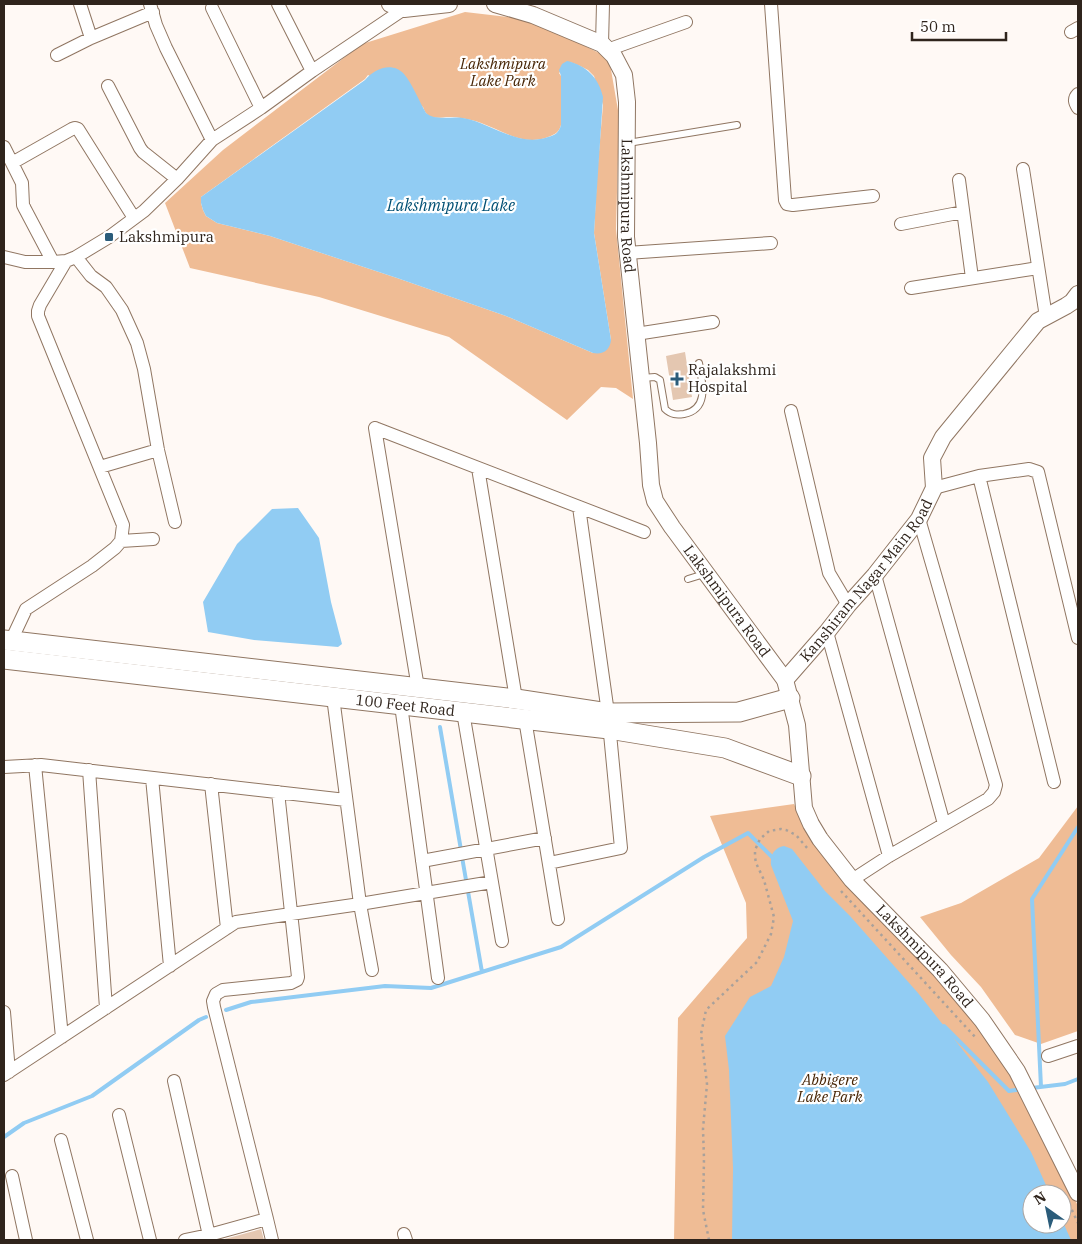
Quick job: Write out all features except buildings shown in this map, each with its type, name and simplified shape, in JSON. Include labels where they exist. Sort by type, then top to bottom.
[{"type":"main road","name":"100 Feet Road","points":[[7,640],[516,699],[725,748],[801,776]]},
{"type":"main road","name":"100 Feet Road","points":[[4,659],[525,719],[608,721],[739,712],[788,689]]},
{"type":"street","points":[[80,4],[91,38]]},
{"type":"street","points":[[278,4],[312,71]]},
{"type":"street","points":[[4,257],[25,262],[53,262],[71,259],[109,237],[144,211],[177,179],[212,140],[262,108],[397,6],[449,4]]},
{"type":"street","points":[[495,4],[532,15],[605,47],[686,22]]},
{"type":"street","points":[[603,4],[605,47]]},
{"type":"street","points":[[771,4],[785,200],[788,204],[792,205],[873,196]]},
{"type":"street","points":[[56,55],[152,8],[156,25],[166,48],[212,140]]},
{"type":"street","points":[[212,8],[262,108]]},
{"type":"street","name":"Lakshmipura Road","points":[[605,47],[614,56],[624,75],[627,102],[626,237],[651,485],[655,501],[788,689],[797,725],[804,808],[820,839],[852,880],[940,970],[982,1020],[1017,1070],[1068,1184]]},
{"type":"street","points":[[108,86],[140,148],[177,179]]},
{"type":"street","points":[[1078,94],[1075,103],[1078,108]]},
{"type":"street","points":[[12,163],[72,129],[78,129],[134,218]]},
{"type":"street","points":[[4,146],[22,183],[23,205],[53,262]]},
{"type":"street","points":[[1023,169],[1046,317]]},
{"type":"street","points":[[959,180],[972,278]]},
{"type":"street","points":[[901,224],[963,212]]},
{"type":"street","points":[[628,253],[771,243]]},
{"type":"street","points":[[71,259],[106,287],[122,310],[137,343],[144,369],[158,450],[175,522]]},
{"type":"street","points":[[7,640],[26,608],[92,566],[121,541],[123,525],[38,316],[40,306],[71,259]]},
{"type":"street","points":[[911,288],[1038,268]]},
{"type":"street","name":"Kanshiram Nagar Main Road","points":[[788,689],[827,632],[919,519],[934,488],[932,458],[943,437],[1038,321],[1072,302],[1078,294]]},
{"type":"street","points":[[636,334],[713,322]]},
{"type":"street","points":[[791,411],[829,573],[848,605]]},
{"type":"street","points":[[418,688],[375,428],[644,532]]},
{"type":"street","points":[[100,467],[158,450]]},
{"type":"street","points":[[478,468],[516,699]]},
{"type":"street","points":[[934,488],[979,476],[1029,469],[1038,472],[1078,638]]},
{"type":"street","points":[[979,476],[1054,782]]},
{"type":"street","points":[[549,863],[621,848],[608,721],[580,507]]},
{"type":"street","points":[[852,880],[988,798],[994,792],[996,785],[919,519]]},
{"type":"street","points":[[121,541],[153,539]]},
{"type":"street","points":[[874,575],[944,824]]},
{"type":"street","points":[[827,632],[889,856]]},
{"type":"street","points":[[333,697],[360,904],[372,970]]},
{"type":"street","points":[[401,705],[438,978]]},
{"type":"street","points":[[463,712],[502,941]]},
{"type":"street","points":[[525,719],[558,919]]},
{"type":"street","points":[[4,767],[35,765],[89,770],[346,800]]},
{"type":"street","points":[[35,765],[62,1037]]},
{"type":"street","points":[[89,770],[106,1008]]},
{"type":"street","points":[[152,778],[170,966]]},
{"type":"street","points":[[211,784],[227,928]]},
{"type":"street","points":[[272,1240],[213,1001],[216,994],[223,990],[292,984],[297,980],[292,913],[278,792]]},
{"type":"street","points":[[422,861],[545,838]]},
{"type":"street","points":[[6,1073],[236,922],[492,882]]},
{"type":"street","points":[[4,1012],[6,1073]]},
{"type":"street","points":[[1048,1056],[1078,1046]]},
{"type":"street","points":[[174,1081],[210,1238]]},
{"type":"street","points":[[119,1115],[150,1240]]},
{"type":"street","points":[[61,1140],[87,1240]]},
{"type":"street","points":[[12,1176],[26,1240]]},
{"type":"street","points":[[185,1240],[210,1238],[267,1219]]},
{"type":"lane","points":[[626,143],[737,125]]},
{"type":"lane","points":[[641,378],[655,377],[660,380],[665,409],[668,412],[676,415],[688,413],[695,410],[703,395],[699,363]]},
{"type":"lane","points":[[688,579],[701,575],[711,579]]},
{"type":"path","points":[[709,1240],[703,1210],[703,1129],[707,1084],[701,1034],[706,1010],[756,962],[771,934],[774,917],[764,880],[754,857],[760,839],[770,831],[786,830],[796,835],[812,854]]},
{"type":"path","points":[[836,884],[979,1042]]},
{"type":"path","points":[[1072,1194],[1078,1222]]},
{"type":"green space","name":"Lakshmipura Lake Park","points":[[465,12],[533,20],[609,58],[619,116],[616,229],[633,399],[616,388],[601,387],[567,420],[449,337],[319,297],[190,268],[165,203],[223,150],[362,44]],"holes":[[[570,62],[580,66],[594,76],[603,105],[594,233],[611,340],[593,353],[506,316],[397,278],[270,236],[217,223],[206,216],[203,210],[201,197],[368,75],[423,107],[425,112],[431,117],[454,117],[471,120],[518,138],[538,140],[555,134],[561,125],[561,76],[559,73]]]},
{"type":"green space","name":"Abbigere Lake Park","points":[[794,804],[809,837],[887,928],[934,975],[975,1023],[1012,1073],[1067,1184],[1022,1184],[1022,1234],[1072,1234],[1072,1194],[1078,1206],[1078,1240],[674,1240],[678,1018],[747,938],[746,903],[710,816]]},
{"type":"green space","points":[[1078,806],[1078,1031],[1041,1044],[1015,1035],[981,987],[951,955],[920,917],[961,903],[1039,858]]},
{"type":"water","name":"Lakshmipura Lake","points":[[567,61],[591,73],[603,97],[594,233],[611,340],[608,349],[603,352],[593,353],[506,316],[397,278],[270,236],[217,223],[206,216],[203,210],[201,197],[378,70],[389,67],[399,70],[404,74],[426,113],[434,117],[463,118],[505,134],[537,140],[553,135],[561,125],[561,76],[559,70],[562,64]]},
{"type":"water","points":[[298,508],[319,538],[331,602],[342,644],[338,647],[254,640],[208,632],[203,602],[237,544],[272,509]]},
{"type":"water","name":"Abbigere Lake Park","points":[[784,846],[792,849],[825,891],[850,916],[918,993],[988,1082],[1031,1152],[1045,1184],[1022,1184],[1022,1234],[1068,1234],[1071,1240],[732,1240],[733,1168],[729,1070],[725,1036],[750,997],[771,986],[784,957],[793,921],[771,865],[772,855],[775,850]]},
{"type":"waterway","points":[[440,727],[461,850]]},
{"type":"waterway","points":[[1041,1087],[1032,899],[1078,827]]},
{"type":"waterway","points":[[226,1010],[251,1002],[385,986],[431,988],[561,947],[704,857],[748,833],[773,858]]},
{"type":"waterway","points":[[462,857],[482,972]]},
{"type":"waterway","points":[[4,1137],[24,1123],[92,1096],[199,1020],[206,1017]]},
{"type":"waterway","points":[[944,1026],[1009,1091],[1022,1089]]},
{"type":"waterway","points":[[1032,1088],[1065,1084],[1078,1079]]},
{"type":"place","name":"Lakshmipura","points":[[109,237]]},
{"type":"place","name":"Rajalakshmi Hospital","points":[[677,379]]}]
